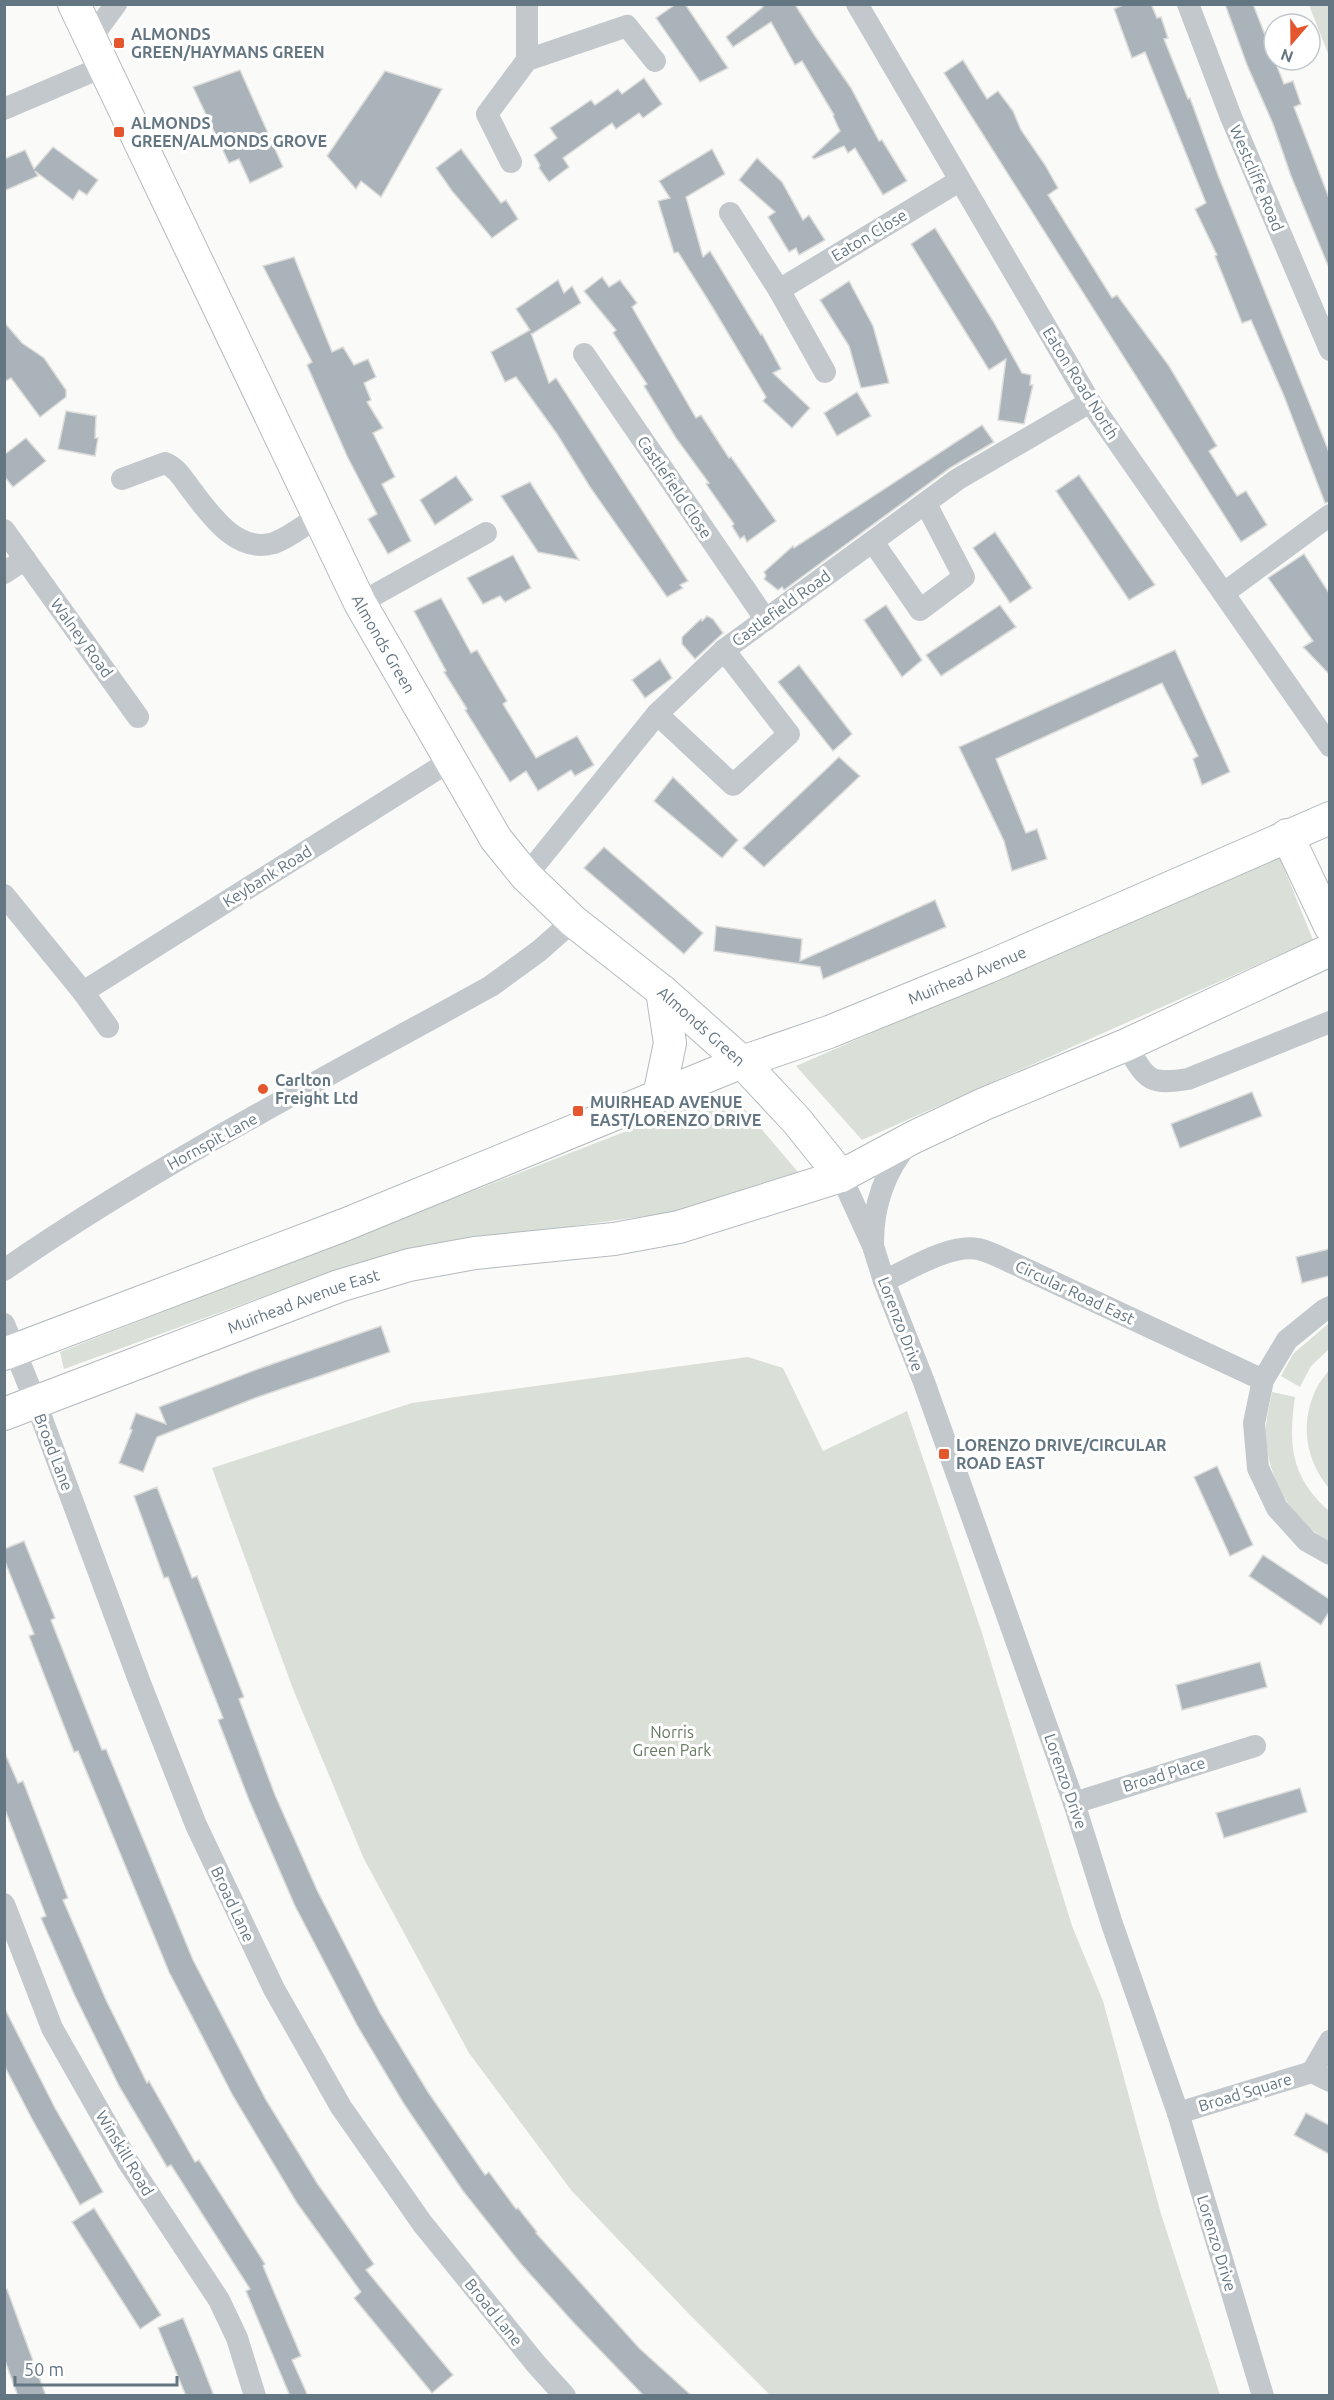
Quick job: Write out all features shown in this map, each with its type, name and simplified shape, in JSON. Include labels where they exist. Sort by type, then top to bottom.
[{"type":"street","name":"Almonds Green","points":[[75,4],[360,603],[496,839],[526,876],[573,921],[662,992],[742,1062],[797,1121],[841,1176]]},
{"type":"street","points":[[91,38],[116,4]]},
{"type":"street","points":[[527,4],[527,60]]},
{"type":"street","name":"Eaton Road North","points":[[857,4],[1090,402],[1329,747]]},
{"type":"street","name":"Westcliffe Road","points":[[1188,4],[1231,117],[1329,350]]},
{"type":"street","points":[[511,162],[487,114],[527,60],[627,26],[655,62]]},
{"type":"street","points":[[4,109],[105,66]]},
{"type":"street","name":"Eaton Close","points":[[780,290],[959,181]]},
{"type":"street","points":[[730,213],[780,290],[825,372]]},
{"type":"street","name":"Castlefield Close","points":[[584,354],[766,620]]},
{"type":"street","name":"Castlefield Road","points":[[526,876],[657,714],[723,650],[958,479],[1090,402]]},
{"type":"street","points":[[122,479],[165,463],[174,466],[194,494],[226,529],[238,541],[251,545],[276,543],[318,517]]},
{"type":"street","points":[[873,542],[920,610],[964,577],[926,504]]},
{"type":"street","points":[[1224,593],[1329,515]]},
{"type":"street","name":"Walney Road","points":[[4,530],[138,717]]},
{"type":"street","points":[[360,603],[486,533]]},
{"type":"street","points":[[4,573],[25,559]]},
{"type":"street","points":[[657,714],[733,785],[789,734],[723,650]]},
{"type":"street","name":"Keybank Road","points":[[83,992],[450,761]]},
{"type":"street","name":"Muirhead Avenue","points":[[8,1343],[344,1226],[659,1095],[742,1062],[829,1032],[988,967],[1329,818]]},
{"type":"street","points":[[1287,835],[1329,926]]},
{"type":"street","points":[[4,895],[83,992],[108,1027]]},
{"type":"street","name":"Hornspit Lane","points":[[4,1270],[148,1177],[491,986],[539,951],[573,921]]},
{"type":"street","points":[[841,1176],[914,1137],[984,1104],[1126,1045],[1329,950]]},
{"type":"street","points":[[659,1095],[670,1042],[662,992]]},
{"type":"street","points":[[1126,1045],[1146,1077],[1165,1083],[1188,1079],[1329,1022]]},
{"type":"street","points":[[873,1246],[874,1222],[881,1192],[893,1165],[914,1137]]},
{"type":"street","name":"Muirhead Avenue East","points":[[4,1414],[339,1286],[409,1265],[475,1252],[614,1239],[678,1227],[841,1176]]},
{"type":"street","name":"Lorenzo Drive","points":[[841,1176],[873,1246],[884,1281],[924,1382],[1074,1803],[1112,1923],[1178,2113],[1263,2396]]},
{"type":"street","name":"Circular Road East","points":[[884,1281],[946,1252],[966,1248],[977,1249],[1017,1265],[1263,1380]]},
{"type":"street","points":[[1329,1308],[1287,1340],[1263,1380],[1254,1423],[1258,1468],[1277,1508],[1306,1541],[1329,1554]]},
{"type":"street","name":"Broad Lane","points":[[8,1343],[36,1402],[140,1683],[196,1826],[274,1989],[341,2107],[422,2223],[536,2364],[565,2396]]},
{"type":"street","name":"Broad Place","points":[[1074,1803],[1255,1746]]},
{"type":"street","name":"Winskill Road","points":[[4,1904],[52,2028],[128,2162],[219,2300],[237,2338],[255,2396]]},
{"type":"street","name":"Broad Square","points":[[1178,2113],[1321,2077],[1329,2041]]},
{"type":"green space","points":[[1309,5],[1329,5],[1329,56],[1322,38],[1322,12],[1312,12]]},
{"type":"green space","points":[[1279,856],[1313,940],[862,1140],[796,1066]]},
{"type":"green space","points":[[701,1102],[741,1105],[798,1172],[676,1212],[427,1246],[309,1280],[64,1369],[60,1352]]},
{"type":"green space","points":[[1329,1323],[1329,1349],[1311,1366],[1300,1387],[1281,1376],[1293,1354]]},
{"type":"green space","name":"Norris Green Park","points":[[748,1357],[783,1368],[823,1451],[907,1411],[981,1630],[1072,1926],[1103,2001],[1161,2214],[1220,2395],[770,2395],[571,2190],[469,2053],[364,1859],[293,1689],[212,1468],[412,1403]]},
{"type":"green space","points":[[1329,1370],[1329,1488],[1315,1467],[1311,1455],[1307,1419],[1314,1394]]},
{"type":"green space","points":[[1272,1392],[1295,1397],[1292,1430],[1295,1459],[1307,1486],[1329,1511],[1329,1541],[1316,1533],[1293,1510],[1276,1481],[1267,1450],[1266,1434]]},
{"type":"building","points":[[676,4],[685,4],[728,68],[700,82],[656,18]]},
{"type":"building","points":[[761,4],[798,4],[796,6],[851,88],[879,141],[882,140],[907,181],[883,195],[855,148],[848,153],[844,146],[814,159],[812,157],[840,131],[834,115],[802,61],[795,65],[771,22],[733,47],[726,37],[763,7]]},
{"type":"building","points":[[1125,4],[1151,4],[1157,18],[1161,17],[1168,38],[1164,39],[1188,99],[1190,98],[1218,175],[1329,452],[1329,502],[1325,503],[1284,396],[1251,320],[1242,323],[1215,256],[1217,255],[1195,209],[1206,203],[1145,52],[1132,58],[1114,9]]},
{"type":"building","points":[[1225,4],[1253,4],[1262,27],[1262,72],[1279,72],[1284,84],[1293,81],[1301,104],[1294,107],[1329,198],[1329,268],[1291,176],[1273,124],[1247,65]]},
{"type":"building","points":[[963,60],[987,99],[998,91],[1013,111],[1021,130],[1058,188],[1048,195],[1112,298],[1117,295],[1169,366],[1217,446],[1209,451],[1237,496],[1246,491],[1267,525],[1241,542],[944,73]]},
{"type":"building","points":[[240,70],[283,167],[250,183],[239,159],[229,163],[193,87]]},
{"type":"building","points":[[385,71],[442,89],[381,197],[361,181],[356,189],[327,156]]},
{"type":"building","points":[[644,78],[662,104],[643,118],[639,113],[616,129],[612,123],[563,158],[569,167],[549,182],[539,168],[540,165],[534,155],[557,138],[550,128],[591,100],[595,105],[618,89],[622,94]]},
{"type":"building","points":[[53,147],[98,180],[87,195],[79,190],[73,200],[35,171],[38,176],[4,191],[4,159],[25,150],[34,169]]},
{"type":"building","points":[[461,149],[501,203],[506,200],[518,219],[492,238],[452,191],[436,168]]},
{"type":"building","points":[[712,149],[725,174],[686,197],[703,257],[710,251],[762,334],[781,369],[773,373],[810,408],[792,428],[763,401],[766,397],[713,308],[678,252],[674,253],[658,201],[670,198],[659,181]]},
{"type":"building","points":[[757,158],[782,182],[803,220],[809,215],[825,240],[799,255],[796,248],[789,252],[768,217],[775,212],[739,180]]},
{"type":"building","points":[[935,228],[993,321],[1022,373],[1031,375],[1030,385],[1033,385],[1024,424],[998,420],[1006,359],[989,370],[911,244]]},
{"type":"building","points":[[294,257],[332,352],[343,347],[354,365],[368,359],[376,377],[364,383],[371,400],[367,402],[383,428],[373,433],[395,477],[382,484],[411,541],[388,554],[368,519],[377,514],[347,456],[307,365],[312,362],[263,266]]},
{"type":"building","points":[[602,277],[609,287],[620,280],[637,303],[632,307],[696,418],[701,415],[729,458],[731,457],[776,521],[747,542],[744,536],[740,539],[732,526],[734,524],[706,484],[709,483],[676,438],[644,386],[647,384],[613,333],[616,330],[584,291]]},
{"type":"building","points":[[558,280],[564,293],[572,286],[581,303],[531,333],[549,383],[556,378],[688,581],[680,585],[683,588],[667,597],[516,377],[505,382],[491,352],[530,330],[516,309]]},
{"type":"building","points":[[849,281],[873,326],[889,383],[861,388],[849,346],[820,300]]},
{"type":"building","points":[[4,322],[22,343],[44,358],[66,390],[66,397],[40,417],[11,378],[4,382]]},
{"type":"building","points":[[857,392],[871,416],[837,436],[824,413]]},
{"type":"building","points":[[66,411],[96,416],[95,438],[98,438],[95,456],[58,449]]},
{"type":"building","points":[[982,425],[994,442],[950,468],[784,590],[782,587],[778,590],[764,579],[766,576],[764,572],[793,546],[794,548]]},
{"type":"building","points":[[26,438],[46,461],[13,487],[4,476],[4,455]]},
{"type":"building","points":[[1079,475],[1155,585],[1129,600],[1056,491]]},
{"type":"building","points":[[456,476],[473,500],[435,525],[420,500]]},
{"type":"building","points":[[530,482],[579,560],[538,552],[501,496]]},
{"type":"building","points":[[995,532],[1032,588],[1010,603],[973,548]]},
{"type":"building","points":[[1304,554],[1329,593],[1329,674],[1303,647],[1313,641],[1268,578]]},
{"type":"building","points":[[513,555],[531,588],[505,602],[500,596],[483,604],[467,578]]},
{"type":"building","points":[[441,598],[471,653],[477,650],[507,701],[503,704],[536,758],[577,736],[594,765],[575,776],[571,770],[538,791],[526,771],[510,782],[465,710],[467,709],[444,672],[446,671],[414,611]]},
{"type":"building","points":[[886,605],[922,660],[902,677],[864,620]]},
{"type":"building","points":[[1000,605],[1016,627],[941,676],[926,655]]},
{"type":"building","points":[[707,616],[713,619],[723,633],[695,659],[682,644],[682,637]]},
{"type":"building","points":[[1175,650],[1230,772],[1202,785],[1193,759],[1198,756],[1162,683],[996,759],[1026,833],[1037,829],[1047,859],[1012,871],[1004,841],[959,747]]},
{"type":"building","points":[[660,659],[672,678],[645,698],[632,680]]},
{"type":"building","points":[[799,665],[852,734],[833,751],[778,682]]},
{"type":"building","points":[[839,757],[860,776],[764,867],[743,848]]},
{"type":"building","points":[[673,777],[738,840],[722,858],[654,801]]},
{"type":"building","points":[[604,847],[703,933],[684,954],[584,868]]},
{"type":"building","points":[[935,900],[946,927],[823,979],[820,967],[714,951],[716,926],[802,939],[800,961]]},
{"type":"building","points":[[1252,1092],[1262,1116],[1180,1148],[1171,1124]]},
{"type":"building","points":[[1329,1249],[1329,1276],[1302,1283],[1296,1257]]},
{"type":"building","points":[[381,1326],[390,1352],[255,1398],[157,1437],[143,1472],[119,1463],[136,1413],[166,1424],[159,1407]]},
{"type":"building","points":[[1217,1466],[1253,1545],[1230,1556],[1194,1477]]},
{"type":"building","points":[[157,1487],[192,1578],[197,1576],[244,1697],[239,1699],[275,1795],[317,1890],[380,2013],[428,2092],[485,2175],[489,2172],[536,2233],[639,2348],[692,2396],[644,2396],[573,2322],[521,2264],[463,2191],[404,2104],[358,2027],[295,1906],[249,1800],[218,1720],[223,1718],[168,1577],[164,1578],[134,1496]]},
{"type":"building","points":[[24,1541],[55,1618],[51,1620],[102,1750],[106,1749],[193,1960],[266,2100],[317,2183],[374,2264],[366,2270],[453,2375],[432,2393],[354,2298],[361,2292],[297,2203],[233,2096],[169,1972],[78,1751],[74,1752],[29,1636],[34,1634],[4,1559],[4,1549]]},
{"type":"building","points":[[1263,1555],[1329,1599],[1329,1612],[1321,1625],[1249,1576]]},
{"type":"building","points":[[1260,1662],[1267,1687],[1182,1710],[1176,1685]]},
{"type":"building","points":[[4,1751],[18,1783],[23,1781],[68,1898],[63,1900],[106,2000],[147,2083],[149,2081],[195,2162],[199,2160],[265,2264],[263,2266],[301,2356],[292,2360],[308,2396],[290,2396],[246,2291],[250,2289],[171,2165],[167,2167],[119,2086],[74,1994],[41,1918],[46,1916],[4,1807]]},
{"type":"building","points":[[1300,1788],[1307,1812],[1224,1838],[1216,1813]]},
{"type":"building","points":[[4,2007],[55,2108],[103,2192],[80,2205],[4,2065]]},
{"type":"building","points":[[1306,2113],[1329,2125],[1329,2154],[1294,2135]]},
{"type":"building","points":[[94,2208],[161,2315],[140,2329],[72,2222]]},
{"type":"building","points":[[7,2289],[46,2396],[18,2396],[4,2358],[4,2290]]},
{"type":"building","points":[[183,2318],[214,2396],[186,2396],[158,2328]]},
{"type":"place","name":"ALMONDS GREEN/HAYMANS GREEN","points":[[119,43]]},
{"type":"place","name":"ALMONDS GREEN/ALMONDS GROVE","points":[[119,132]]},
{"type":"place","name":"Carlton Freight Ltd","points":[[263,1089]]},
{"type":"place","name":"MUIRHEAD AVENUE EAST/LORENZO DRIVE","points":[[578,1111]]},
{"type":"place","name":"LORENZO DRIVE/CIRCULAR ROAD EAST","points":[[944,1454]]}]
